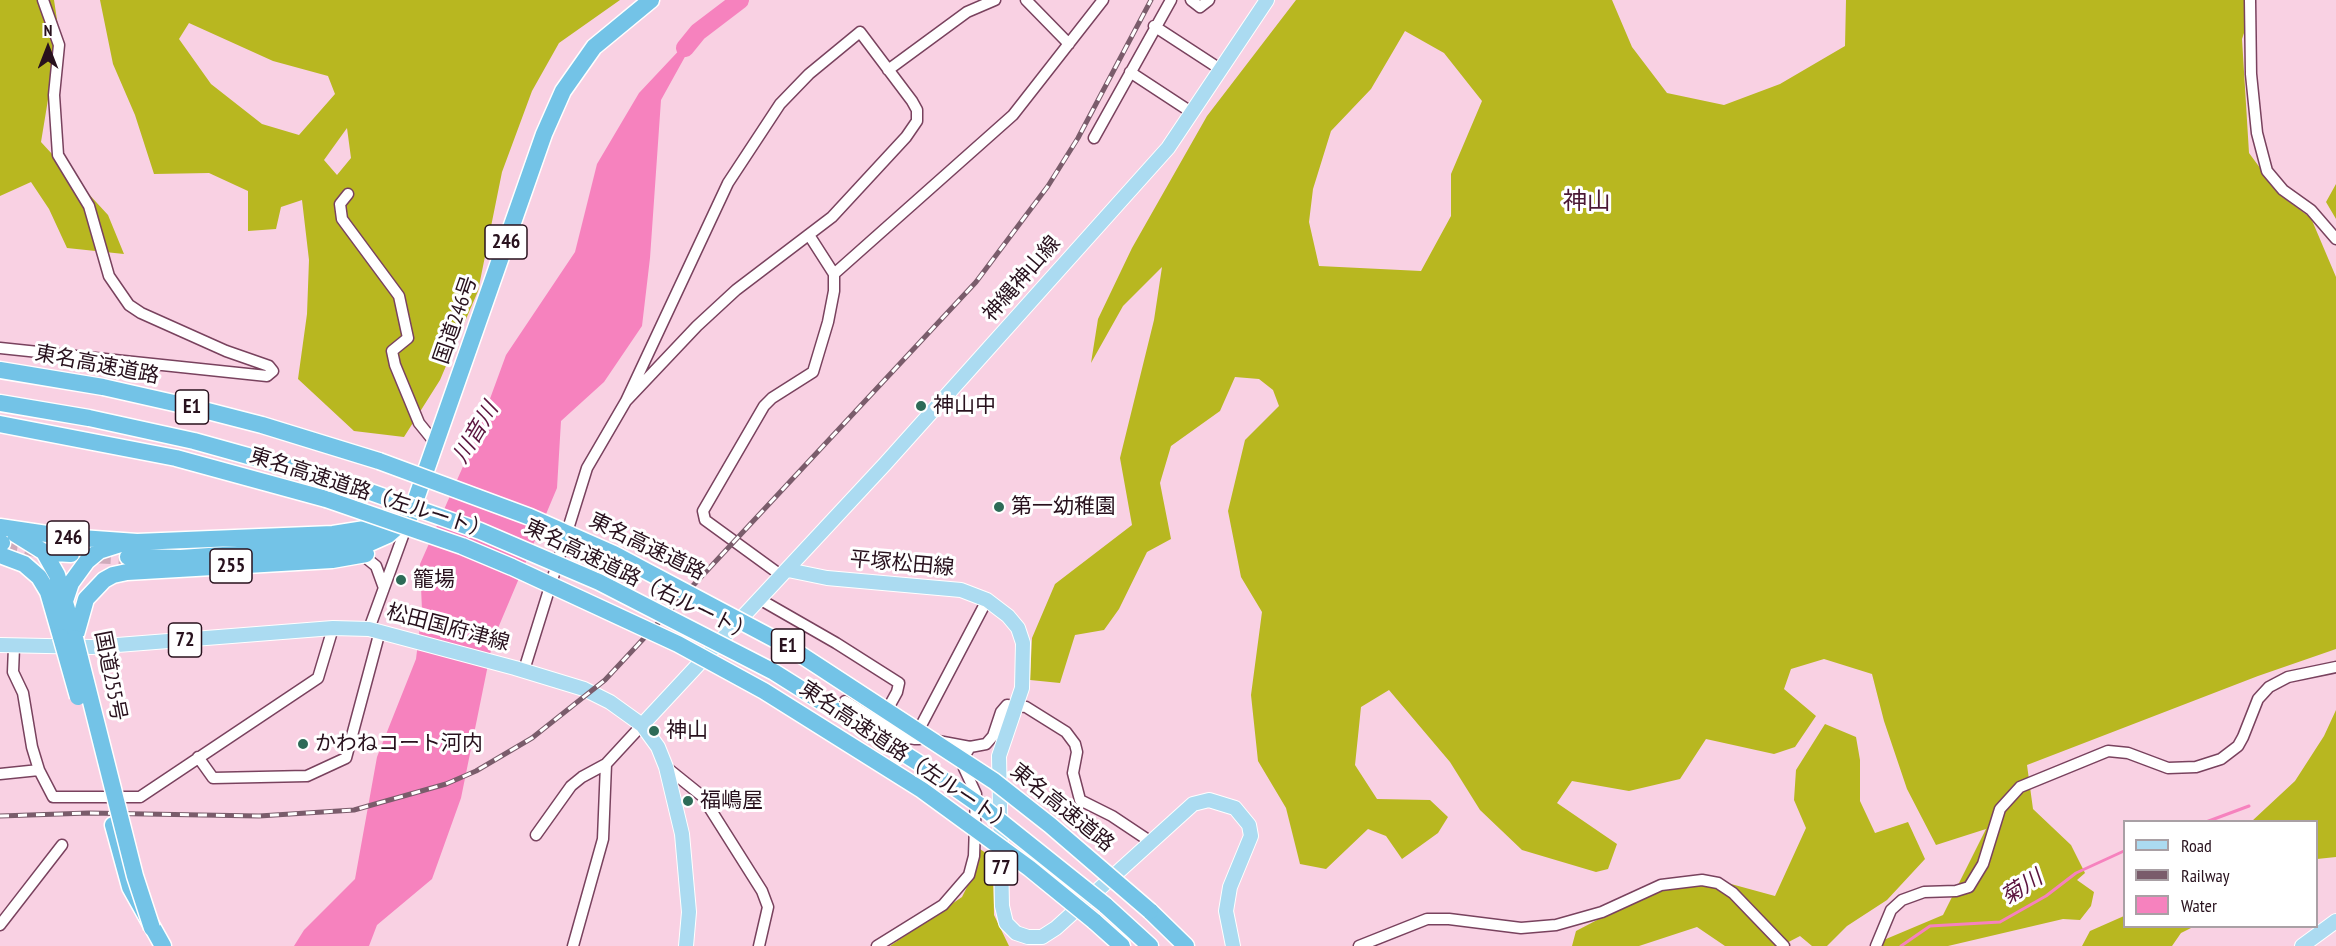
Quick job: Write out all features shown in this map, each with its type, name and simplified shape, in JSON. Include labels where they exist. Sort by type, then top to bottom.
[{"type":"highway","name":"国道246号","points":[[410,516],[544,135],[563,91],[594,47],[651,0]]},
{"type":"highway","name":"東名高速道路","points":[[0,370],[103,387],[262,425],[379,461],[530,517],[614,554],[789,647],[869,697],[994,782],[1050,825],[1150,911],[1186,946]]},
{"type":"highway","name":"東名高速道路（右ルート）","points":[[0,403],[89,418],[194,441],[345,483],[480,531],[599,582],[774,672],[922,765],[1013,831],[1105,905],[1150,946]]},
{"type":"highway","name":"東名高速道路（左ルート）","points":[[0,424],[176,458],[326,499],[462,546],[668,639],[754,685],[922,790],[1029,868],[1122,946]]},
{"type":"highway","name":"246","points":[[133,549],[333,534],[378,528],[410,516]]},
{"type":"highway","name":"246","points":[[0,539],[67,537],[181,558],[357,550],[387,535],[410,516]]},
{"type":"highway","name":"255","points":[[0,539],[26,538],[44,552],[57,575],[64,599],[68,637]]},
{"type":"highway","name":"255","points":[[0,539],[39,578],[48,592],[68,637]]},
{"type":"highway","points":[[64,599],[78,572],[87,561],[114,545],[133,549]]},
{"type":"highway","name":"国道255号","points":[[163,946],[152,928],[132,865],[68,637],[86,599],[104,580],[127,572],[332,560],[357,550]]},
{"type":"highway","name":"246","points":[[54,553],[71,555]]},
{"type":"main road","name":"神縄神山線","points":[[785,573],[1168,148],[1267,0]]},
{"type":"main road","points":[[642,724],[785,573]]},
{"type":"main road","name":"平塚松田線","points":[[785,573],[961,590],[987,600],[1008,616],[1018,628],[1023,643],[1022,688],[999,756],[1002,906],[1006,923],[1016,933],[1028,937],[1042,937],[1056,928],[1193,804],[1209,800],[1221,802],[1243,815],[1249,825],[1251,836],[1230,887],[1226,911],[1233,946]]},
{"type":"main road","name":"松田国府津線","points":[[0,645],[92,647],[333,628],[381,631],[520,669],[589,692],[610,702],[642,724],[658,747],[666,766],[683,843],[689,912],[686,946]]},
{"type":"main road","points":[[2302,946],[2334,923]]},
{"type":"street","points":[[0,348],[267,376],[273,371],[269,366],[226,351],[141,313],[129,305],[110,276],[89,206],[57,155],[54,95],[59,45],[43,0]]},
{"type":"street","points":[[888,70],[967,12],[995,0]]},
{"type":"street","points":[[1026,0],[1069,44]]},
{"type":"street","points":[[834,274],[1013,116],[1103,0]]},
{"type":"street","points":[[1094,138],[1154,26],[1171,0]]},
{"type":"street","points":[[1191,0],[1200,7],[1209,0]]},
{"type":"street","points":[[2250,0],[2251,74],[2257,133],[2267,171],[2283,190],[2311,210],[2336,239]]},
{"type":"street","points":[[1154,26],[1220,69]]},
{"type":"street","points":[[520,669],[587,468],[626,401],[728,183],[780,104],[818,66],[860,32],[917,110],[916,121],[906,137],[832,217],[736,290],[697,326],[626,401]]},
{"type":"street","points":[[1130,72],[1191,112]]},
{"type":"street","points":[[348,194],[340,204],[342,219],[399,297],[408,338],[392,351],[395,365],[419,423],[436,444]]},
{"type":"street","points":[[785,573],[705,520],[703,512],[764,406],[772,398],[813,372],[828,322],[834,291],[834,274],[808,235]]},
{"type":"street","points":[[384,588],[410,516]]},
{"type":"street","points":[[198,757],[213,778],[307,776],[346,758],[381,631],[384,588],[382,575],[376,566],[357,550]]},
{"type":"street","points":[[760,600],[836,643],[899,683],[897,692],[880,723]]},
{"type":"street","points":[[914,739],[987,600]]},
{"type":"street","points":[[15,646],[13,672],[23,693],[27,728],[39,770],[53,797],[141,797],[318,678],[333,628]]},
{"type":"street","points":[[1876,946],[1891,910],[1902,900],[1924,892],[1956,891],[1969,887],[1979,875],[2000,808],[2020,787],[2108,752],[2127,753],[2168,768],[2196,766],[2221,759],[2230,754],[2243,737],[2258,699],[2269,687],[2288,677],[2336,667]]},
{"type":"street","points":[[845,701],[904,738],[970,747],[986,744],[993,736],[1001,712],[1007,705],[1026,707],[1066,732],[1076,744],[1077,752],[1073,773],[1080,800],[1112,816],[1151,842]]},
{"type":"street","points":[[536,835],[571,786],[606,764],[642,724]]},
{"type":"street","points":[[877,946],[943,904],[969,875],[974,856],[976,806],[974,787],[964,768],[965,755],[970,747]]},
{"type":"street","points":[[573,946],[603,839],[606,764]]},
{"type":"street","points":[[666,766],[702,796],[762,891],[768,907],[759,946]]},
{"type":"street","points":[[0,774],[39,770]]},
{"type":"street","points":[[0,925],[62,845]]},
{"type":"street","points":[[1359,946],[1427,919],[1449,919],[1521,928],[1556,925],[1602,912],[1661,885],[1701,880],[1718,883],[1733,893],[1784,946]]},
{"type":"shaded area","points":[[0,0],[54,0],[59,33],[41,142],[108,215],[124,254],[67,248],[49,209],[31,182],[0,196]]},
{"type":"shaded area","points":[[100,0],[620,0],[559,43],[532,91],[502,172],[478,291],[440,380],[404,437],[354,431],[298,379],[307,314],[309,260],[302,200],[281,207],[276,229],[248,231],[248,191],[209,173],[154,174],[135,115],[113,64]],"holes":[[[189,23],[273,61],[328,76],[335,94],[299,135],[262,124],[211,84],[179,39]],[[347,128],[351,158],[337,175],[324,160]]]},
{"type":"shaded area","points":[[1296,0],[1612,0],[1632,47],[1667,93],[1724,105],[1780,84],[1845,46],[1846,0],[2255,0],[2242,39],[2249,153],[2280,195],[2311,218],[2336,277],[2336,649],[2258,676],[2027,765],[2033,809],[2071,845],[2085,873],[2077,880],[2094,892],[2091,906],[2080,920],[2063,919],[1948,946],[1875,946],[1886,939],[1943,915],[1986,829],[1936,845],[1907,789],[1884,721],[1872,674],[1824,659],[1791,669],[1784,689],[1816,716],[1795,747],[1774,754],[1706,739],[1680,779],[1629,791],[1572,781],[1557,803],[1617,844],[1608,869],[1596,872],[1522,850],[1480,810],[1450,762],[1389,690],[1361,707],[1355,765],[1377,799],[1430,800],[1448,817],[1438,833],[1402,859],[1386,836],[1368,829],[1326,869],[1300,864],[1286,808],[1258,761],[1251,695],[1262,612],[1241,577],[1228,511],[1245,440],[1279,406],[1273,390],[1259,379],[1235,377],[1220,411],[1171,446],[1160,483],[1171,539],[1147,552],[1119,609],[1104,630],[1075,635],[1060,683],[1030,680],[1032,638],[1055,584],[1132,525],[1120,458],[1154,320],[1162,267],[1123,306],[1091,363],[1098,319],[1132,248],[1207,116]],"holes":[[[1405,31],[1444,53],[1482,101],[1451,174],[1451,216],[1421,271],[1319,266],[1309,222],[1313,189],[1331,131],[1371,89]]]},
{"type":"shaded area","points":[[2336,184],[2336,219],[2326,202]]},
{"type":"shaded area","points":[[2336,710],[2336,857],[2318,859],[2318,820],[2253,820],[2295,781],[2324,736]]},
{"type":"shaded area","points":[[1825,724],[1856,737],[1860,760],[1860,801],[1875,833],[1908,822],[1925,859],[1887,900],[1847,926],[1827,946],[1812,946],[1800,936],[1781,946],[1725,946],[1697,927],[1639,946],[1572,946],[1576,931],[1668,883],[1720,881],[1775,896],[1806,828],[1794,800],[1796,770]]},
{"type":"shaded area","points":[[980,849],[993,858],[994,915],[1009,946],[890,946],[962,897],[978,865]]},
{"type":"shaded area","points":[[2123,916],[2123,928],[2191,928],[2181,933],[2172,946],[2082,946],[2090,931]]},
{"type":"water","points":[[702,26],[661,100],[650,258],[642,326],[604,382],[561,421],[557,488],[493,640],[461,798],[432,879],[377,925],[369,946],[294,946],[304,930],[355,879],[377,757],[416,659],[422,610],[420,564],[476,437],[506,355],[575,252],[597,164],[639,93]]},
{"type":"waterway","name":"川音川","points":[[685,48],[698,32],[740,0]]},
{"type":"waterway","name":"菊川","points":[[2211,820],[2249,806]]},
{"type":"waterway","name":"菊川","points":[[1901,946],[1930,926],[2000,922],[2046,896],[2076,873],[2123,851]]},
{"type":"tunnel","points":[[2,543],[41,550]]},
{"type":"tunnel","points":[[71,554],[128,557]]},
{"type":"railway","points":[[0,816],[89,813],[259,816],[354,810],[446,784],[476,771],[532,738],[605,680],[976,282],[1048,186],[1078,138],[1151,0]]},
{"type":"place","name":"神山中","points":[[921,406]]},
{"type":"place","name":"第一幼稚園","points":[[999,507]]},
{"type":"place","name":"籠場","points":[[401,580]]},
{"type":"place","name":"神山","points":[[654,731]]},
{"type":"place","name":"かわねコート河内","points":[[303,744]]},
{"type":"place","name":"福嶋屋","points":[[688,801]]},
{"type":"district","name":"神山","points":[[1587,202]]}]
